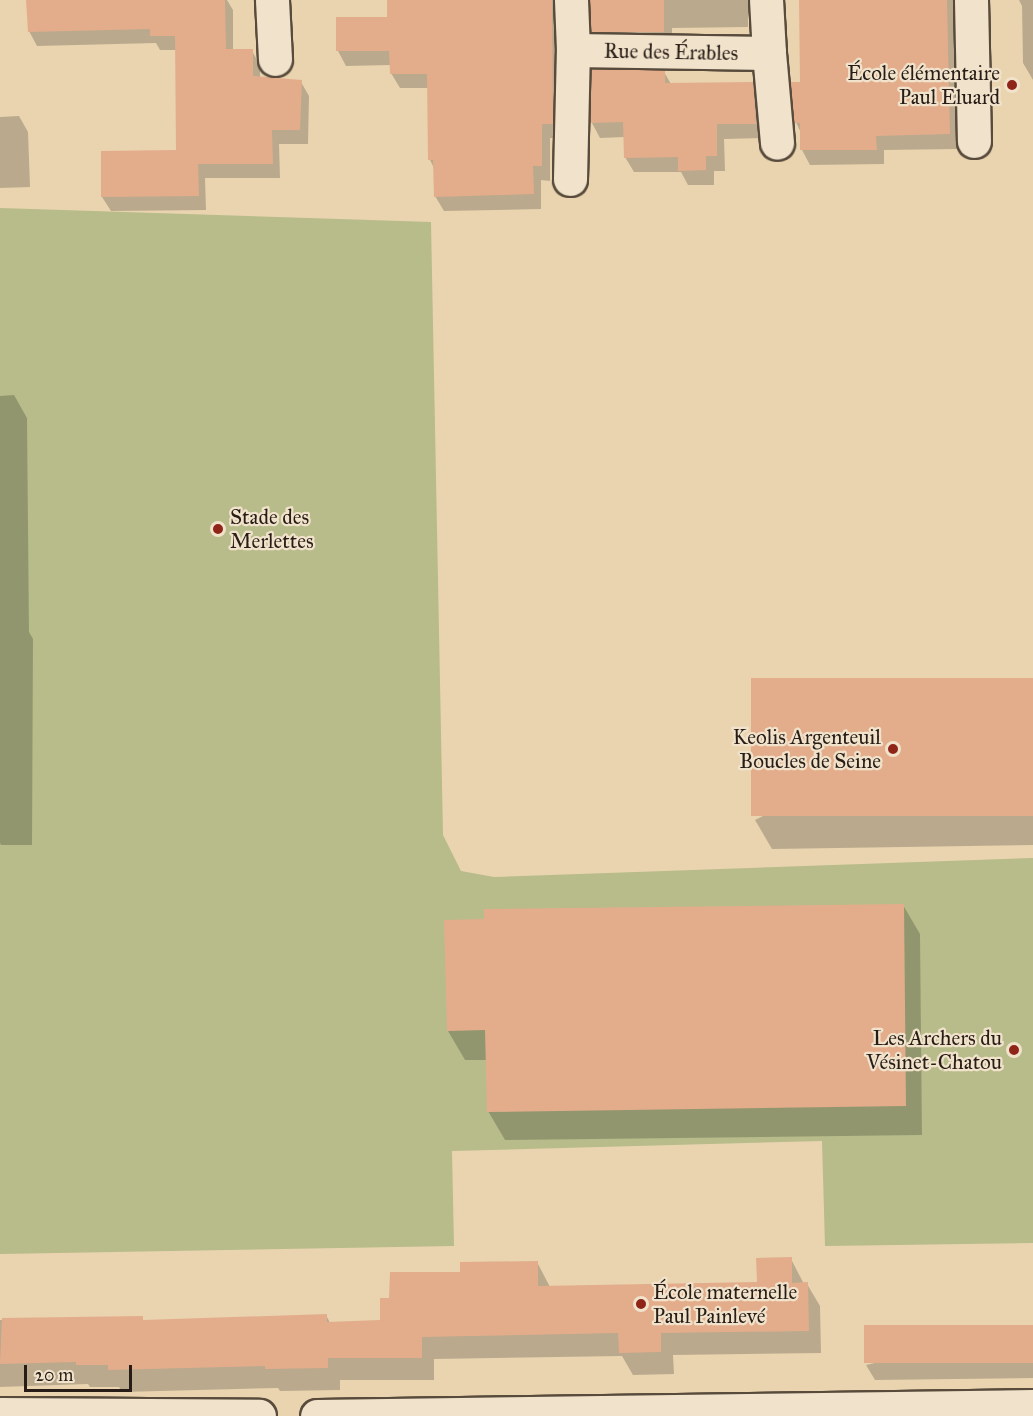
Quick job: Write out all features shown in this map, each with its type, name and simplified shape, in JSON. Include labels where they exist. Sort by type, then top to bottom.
[{"type":"street","points":[[272,0],[275,59]]},
{"type":"street","name":"Rue des Érables","points":[[570,179],[572,0]]},
{"type":"street","name":"Rue des Érables","points":[[766,0],[777,143]]},
{"type":"street","points":[[971,0],[974,141]]},
{"type":"street","name":"Rue des Érables","points":[[573,50],[769,53]]},
{"type":"street","points":[[316,1416],[1033,1406]]},
{"type":"street","points":[[0,1414],[259,1416]]},
{"type":"green space","name":"Stade des Merlettes","points":[[0,208],[431,222],[443,835],[461,871],[494,877],[1033,858],[1033,1243],[825,1246],[822,1141],[452,1151],[454,1246],[0,1254]]},
{"type":"building","points":[[26,0],[225,0],[226,49],[253,49],[253,76],[302,80],[300,130],[272,130],[273,164],[198,164],[199,196],[101,197],[101,151],[176,150],[175,36],[150,36],[150,29],[28,32]]},
{"type":"building","points":[[387,0],[552,0],[553,124],[542,124],[542,166],[533,166],[534,194],[434,197],[433,160],[428,160],[427,74],[390,74],[389,51],[336,51],[336,17],[387,17]]},
{"type":"building","points":[[590,0],[664,0],[664,32],[590,32]]},
{"type":"building","points":[[799,0],[947,0],[950,134],[876,136],[877,150],[800,150],[800,123],[794,123],[790,82],[800,82]]},
{"type":"building","points":[[591,69],[665,70],[665,83],[753,82],[756,124],[717,124],[717,156],[706,156],[706,170],[678,171],[678,157],[624,158],[623,122],[590,123]]},
{"type":"building","name":"Keolis Argenteuil Boucles de Seine","points":[[751,678],[1033,678],[1033,816],[751,816]]},
{"type":"building","points":[[904,904],[906,1106],[487,1112],[485,1030],[447,1031],[444,920],[484,919],[484,909]]},
{"type":"building","points":[[792,1257],[792,1283],[808,1282],[809,1331],[661,1333],[661,1352],[619,1353],[618,1333],[422,1337],[422,1358],[328,1358],[328,1368],[265,1369],[265,1366],[108,1370],[108,1365],[76,1365],[76,1362],[0,1364],[2,1318],[143,1316],[143,1320],[327,1314],[327,1322],[380,1320],[380,1298],[389,1298],[390,1272],[460,1272],[460,1262],[538,1261],[538,1286],[757,1282],[756,1258]]},
{"type":"building","points":[[864,1325],[1033,1325],[1033,1363],[864,1363]]},
{"type":"place","name":"École élémentaire Paul Eluard","points":[[1012,85]]},
{"type":"place","name":"Stade des Merlettes","points":[[218,529]]},
{"type":"place","name":"Keolis Argenteuil Boucles de Seine","points":[[893,749]]},
{"type":"place","name":"Les Archers du Vésinet-Chatou","points":[[1014,1050]]},
{"type":"place","name":"École maternelle Paul Painlevé","points":[[641,1304]]}]
